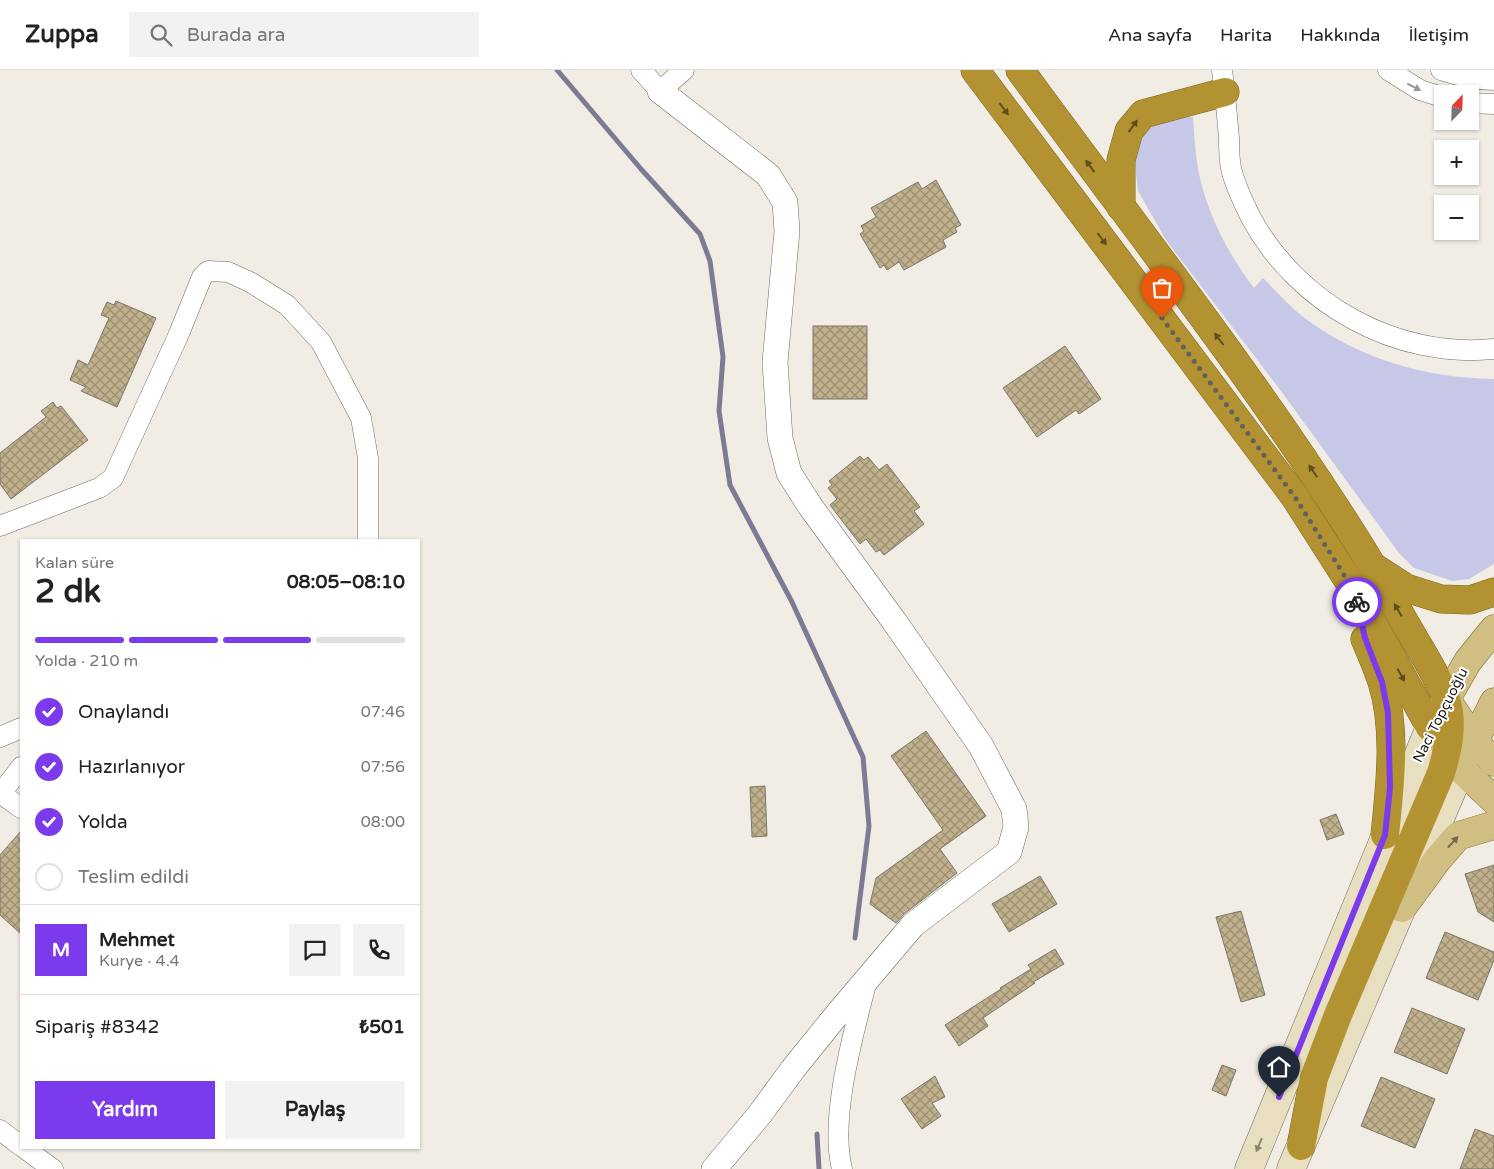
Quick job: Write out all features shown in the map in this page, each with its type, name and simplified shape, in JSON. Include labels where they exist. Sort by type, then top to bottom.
[{"type":"highway","points":[[975,70],[1295,497],[1354,591],[1430,727]]},
{"type":"highway","points":[[1020,70],[1256,389],[1317,478],[1373,566],[1427,661],[1446,699],[1454,758],[1441,774],[1338,1015],[1314,1078],[1296,1158]]},
{"type":"highway","points":[[1120,207],[1120,160],[1129,131],[1143,114],[1223,81]]},
{"type":"highway","points":[[1373,566],[1406,588],[1441,600],[1470,600],[1494,592]]},
{"type":"highway","points":[[1354,591],[1365,638],[1382,682],[1388,713],[1390,788],[1385,835]]},
{"type":"main road","name":"Naci Topçuoğlu","points":[[1249,1169],[1430,727],[1468,661],[1494,629]]},
{"type":"main road","points":[[1446,699],[1474,742],[1494,762]]},
{"type":"main road","points":[[1296,1158],[1402,908],[1454,758],[1474,742],[1494,702]]},
{"type":"main road","points":[[1430,727],[1454,758],[1494,800]]},
{"type":"main road","points":[[1402,908],[1438,859],[1458,836],[1494,824]]},
{"type":"street","points":[[641,70],[660,91],[768,175],[785,202],[787,231],[775,362],[780,438],[789,474],[810,506],[894,620],[981,746],[1014,809],[1016,827],[1008,852],[913,925],[799,1061],[760,1114],[714,1169]]},
{"type":"street","points":[[660,91],[684,70]]},
{"type":"street","points":[[1388,70],[1420,90],[1434,95]]},
{"type":"street","points":[[1441,70],[1478,80],[1494,80]]},
{"type":"street","points":[[1223,81],[1231,172],[1243,202],[1260,233],[1280,262],[1308,289],[1344,315],[1367,327],[1400,340],[1435,348],[1477,351],[1494,349]]},
{"type":"street","points":[[1479,103],[1494,104]]},
{"type":"street","points":[[0,526],[98,488],[113,478],[178,336],[202,277],[208,271],[228,272],[235,275],[287,305],[321,342],[362,418],[368,458],[368,539]]},
{"type":"street","points":[[0,737],[20,728]]},
{"type":"street","points":[[20,768],[0,794],[20,807]]},
{"type":"street","points":[[842,1169],[839,1158],[839,1124],[843,1084],[867,980]]},
{"type":"street","points":[[0,1130],[20,1145]]},
{"type":"street","points":[[26,1149],[48,1159]]},
{"type":"shaded area","points":[[1193,117],[1200,180],[1211,213],[1226,245],[1254,288],[1263,278],[1302,316],[1323,331],[1368,354],[1392,363],[1442,375],[1494,379],[1494,564],[1469,579],[1452,581],[1414,568],[1399,553],[1281,391],[1166,240],[1138,191],[1135,164],[1137,140],[1149,123]]},
{"type":"building","points":[[936,180],[961,225],[955,228],[957,232],[943,240],[946,247],[904,270],[899,262],[887,270],[884,265],[880,268],[860,234],[864,231],[861,226],[876,217],[871,208],[918,182],[922,189]]},
{"type":"building","points":[[116,301],[156,318],[117,407],[81,391],[86,387],[70,380],[78,360],[88,365],[109,318],[101,315],[107,302],[114,305]]},
{"type":"building","points":[[813,326],[867,326],[867,399],[813,399]]},
{"type":"building","points":[[1065,346],[1101,399],[1079,414],[1076,410],[1037,437],[1003,388]]},
{"type":"building","points":[[53,402],[57,408],[61,406],[88,440],[11,499],[0,484],[0,453],[46,417],[41,411]]},
{"type":"building","points":[[860,456],[864,460],[868,457],[879,470],[887,464],[920,507],[914,511],[924,524],[884,555],[880,550],[876,552],[866,539],[860,544],[830,505],[837,499],[828,488],[832,485],[829,481]]},
{"type":"building","points":[[926,731],[986,816],[940,849],[957,873],[904,914],[896,923],[870,904],[876,878],[943,830],[891,756]]},
{"type":"building","points":[[765,786],[767,836],[752,837],[750,787]]},
{"type":"building","points":[[1336,814],[1344,834],[1327,840],[1320,820]]},
{"type":"building","points":[[20,832],[20,933],[0,915],[0,855]]},
{"type":"building","points":[[1494,865],[1494,922],[1478,912],[1465,874]]},
{"type":"building","points":[[1040,876],[1057,904],[1009,932],[992,904]]},
{"type":"building","points":[[1241,911],[1265,995],[1241,1002],[1216,917]]},
{"type":"building","points":[[1445,932],[1494,952],[1494,960],[1478,1000],[1426,978]]},
{"type":"building","points":[[1055,949],[1064,964],[1033,982],[1035,983],[983,1018],[988,1026],[959,1046],[945,1025],[1031,969],[1028,965]]},
{"type":"building","points":[[1412,1008],[1465,1029],[1447,1074],[1394,1052]]},
{"type":"building","points":[[1222,1065],[1236,1070],[1226,1096],[1212,1090]]},
{"type":"building","points":[[935,1076],[945,1097],[932,1103],[941,1116],[922,1129],[901,1099]]},
{"type":"building","points":[[1381,1077],[1435,1099],[1415,1148],[1361,1126]]},
{"type":"building","points":[[1475,1129],[1494,1136],[1494,1169],[1460,1169]]},
{"type":"waterway","points":[[557,70],[641,169],[700,234],[710,261],[723,357],[719,411],[730,485],[792,602],[863,757],[869,826],[855,938]]},
{"type":"waterway","points":[[817,1134],[819,1169]]},
{"type":"way so far","points":[[1162,318],[1295,497],[1354,591],[1357,602]]},
{"type":"route","points":[[1279,1097],[1385,835],[1390,788],[1388,713],[1382,682],[1365,638],[1357,602]]}]
